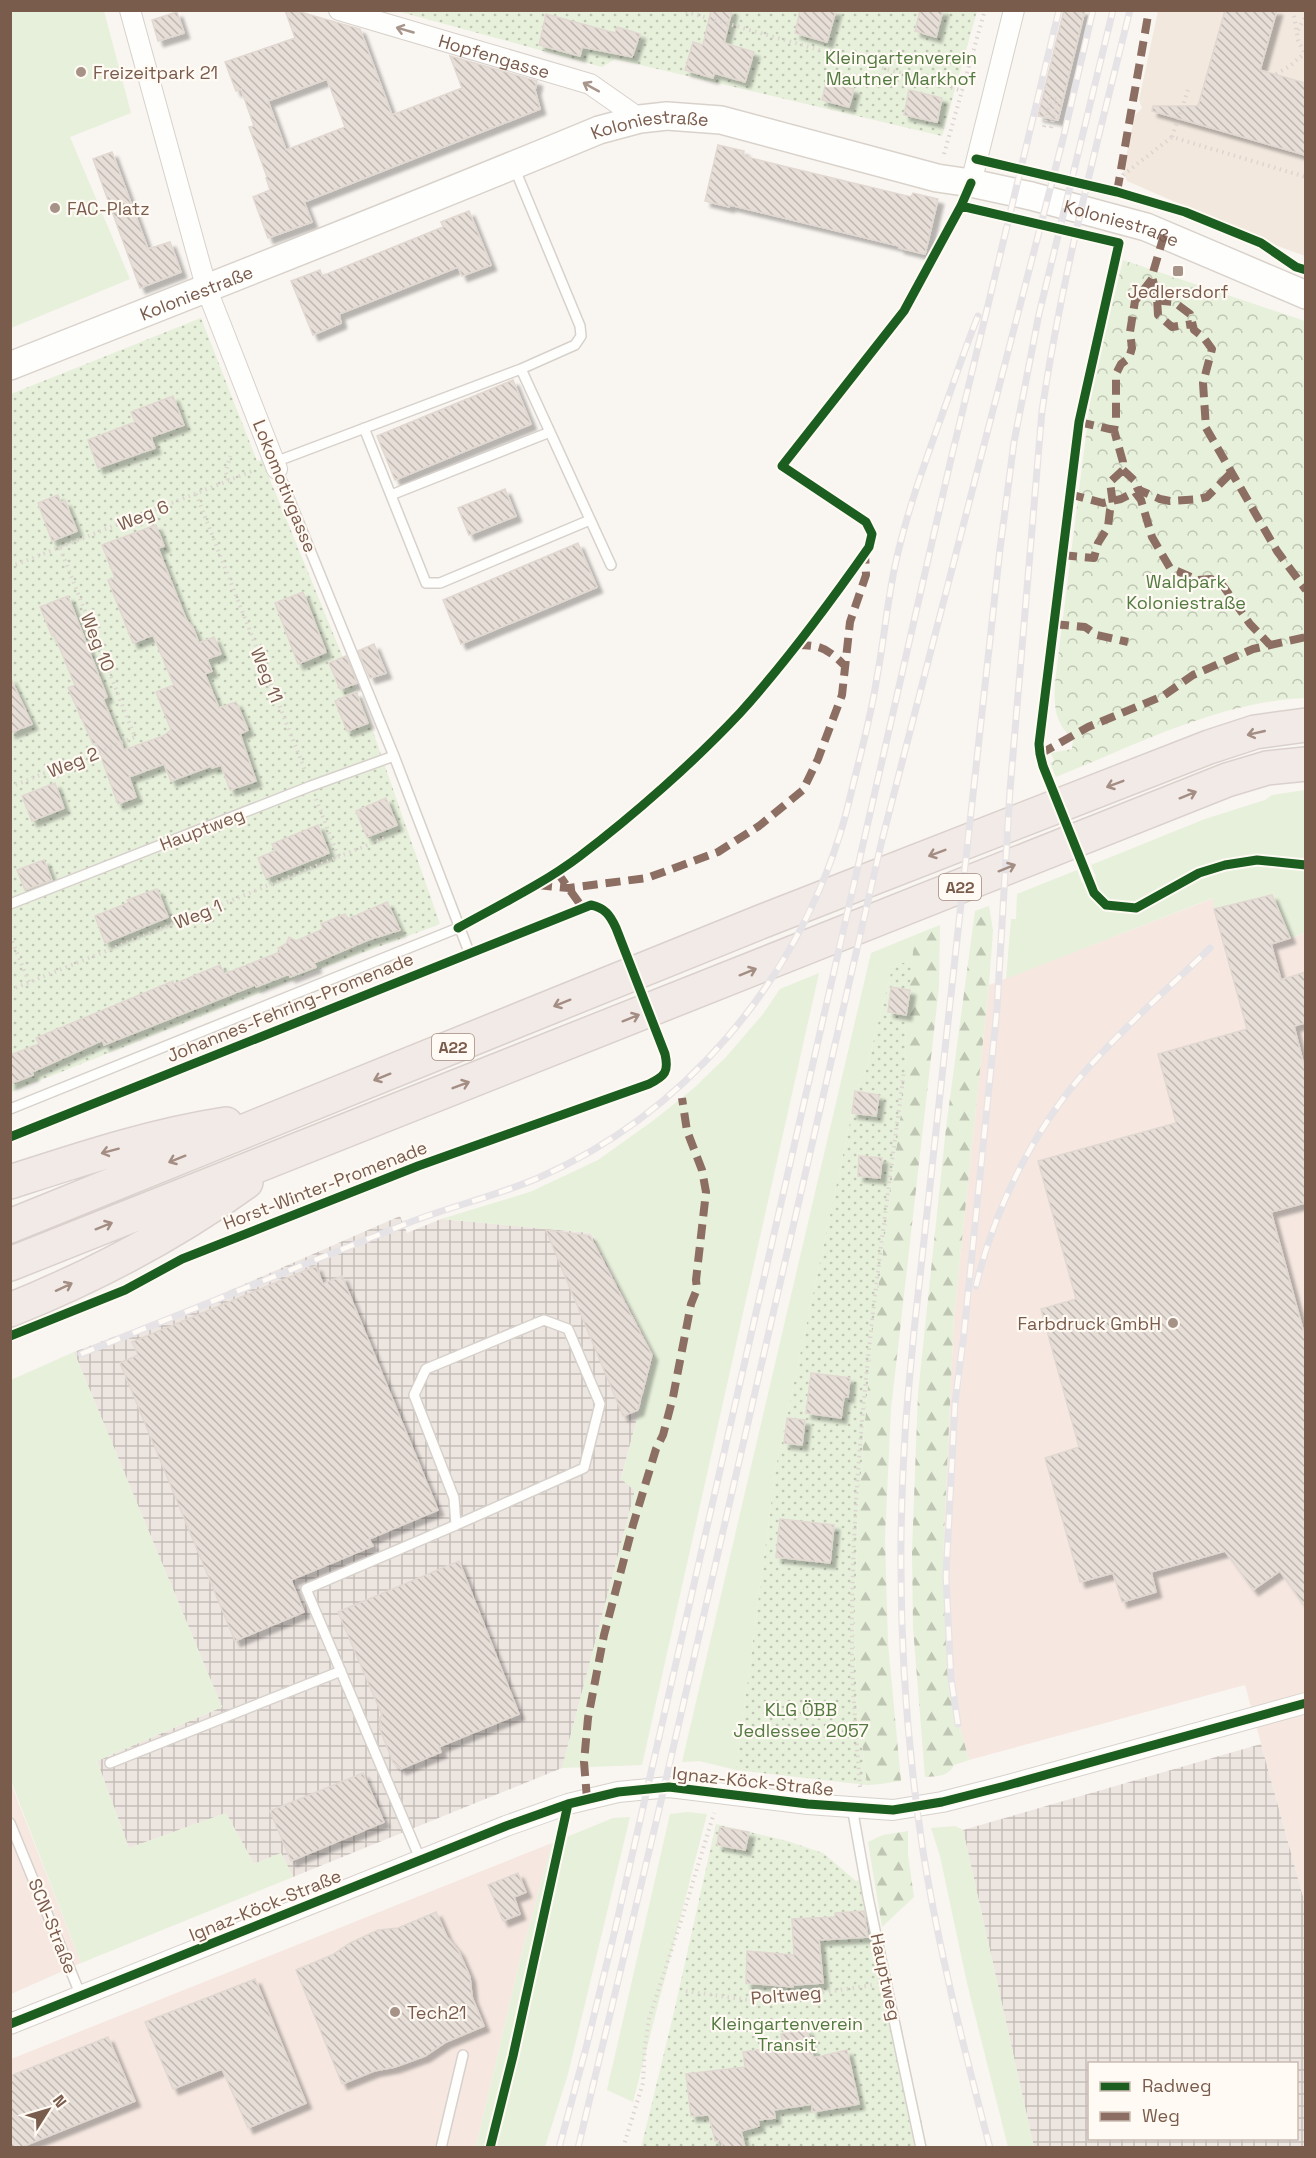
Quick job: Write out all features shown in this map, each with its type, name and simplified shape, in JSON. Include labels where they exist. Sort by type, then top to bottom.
[{"type":"highway","name":"A22","points":[[10,1226],[763,921],[1209,747],[1255,732],[1305,725]]},
{"type":"highway","name":"A22","points":[[10,1264],[1227,780],[1267,768],[1305,764]]},
{"type":"highway","points":[[10,1182],[76,1160],[195,1129],[290,1114]]},
{"type":"highway","points":[[10,1310],[43,1297],[135,1252],[202,1214],[289,1152]]},
{"type":"street","name":"Lokomotivgasse","points":[[130,10],[207,290],[276,465]]},
{"type":"street","name":"Hopfengasse","points":[[339,10],[590,84],[640,119]]},
{"type":"street","points":[[970,183],[1014,10]]},
{"type":"street","name":"Koloniestraße","points":[[10,366],[176,299],[207,290],[599,130],[640,119],[667,116],[721,120],[937,178],[1115,204],[1146,227],[1305,295]]},
{"type":"street","name":"Ignaz-Köck-Straße","points":[[10,2024],[506,1826],[558,1808],[618,1792],[669,1787],[808,1804],[893,1810],[942,1802],[1017,1783],[1305,1703]]},
{"type":"lane","points":[[276,465],[364,428],[521,369],[575,345],[581,336],[580,326],[513,165]]},
{"type":"lane","points":[[521,369],[611,565]]},
{"type":"lane","points":[[364,428],[426,583],[440,583],[590,520]]},
{"type":"lane","points":[[391,495],[550,432]]},
{"type":"lane","name":"Lokomotivgasse","points":[[276,465],[394,756],[469,952]]},
{"type":"lane","name":"Hauptweg","points":[[10,904],[311,786],[394,756]]},
{"type":"lane","points":[[10,1109],[458,928]]},
{"type":"lane","points":[[421,1861],[306,1589],[456,1526],[584,1468],[600,1404],[568,1329],[544,1320],[426,1369],[414,1395],[454,1497],[456,1526]]},
{"type":"lane","points":[[110,1763],[341,1671]]},
{"type":"lane","name":"Hauptweg","points":[[857,1807],[868,1897],[921,2148]]},
{"type":"lane","name":"SCN-Straße","points":[[10,1823],[81,1996]]},
{"type":"lane","points":[[441,2148],[463,2055]]},
{"type":"path","points":[[680,10],[963,91]]},
{"type":"path","points":[[949,138],[985,10]]},
{"type":"path","points":[[1276,74],[1290,66],[1305,52],[1298,40],[1293,10]]},
{"type":"path","points":[[1298,31],[1305,15]]},
{"type":"path","points":[[1115,204],[1123,175],[1173,137],[1188,90]]},
{"type":"path","points":[[1043,96],[1064,101]]},
{"type":"path","points":[[1044,127],[1051,98]]},
{"type":"path","points":[[1051,128],[1057,100]]},
{"type":"path","points":[[1173,137],[1305,177]]},
{"type":"path","points":[[1106,189],[1115,204]]},
{"type":"path","points":[[1115,204],[1128,195]]},
{"type":"path","points":[[228,480],[226,472],[230,456]]},
{"type":"path","points":[[10,936],[29,982]]},
{"type":"path","points":[[857,1807],[852,1625],[854,1534],[872,1312],[904,1071]]},
{"type":"path","points":[[623,2148],[643,2083],[649,2019],[720,1792]]},
{"type":"shaded area","points":[[1158,11],[1305,11],[1305,256],[1127,181],[1123,170],[1135,115],[1142,108],[1139,100]]},
{"type":"shaded area","points":[[1272,895],[1290,938],[1306,933],[1305,1904],[1245,1685],[969,1760],[952,1698],[943,1558],[954,1315],[989,985],[1214,898],[1215,909]]},
{"type":"shaded area","points":[[400,1216],[407,1233],[441,1219],[591,1233],[654,1356],[621,1478],[635,1491],[562,1768],[293,1877],[281,1853],[254,1864],[226,1813],[129,1848],[97,1761],[222,1707],[74,1352],[192,1307]]},
{"type":"shaded area","points":[[1261,1744],[1305,1904],[1305,2147],[1034,2147],[963,1830]]},
{"type":"shaded area","points":[[10,1781],[81,1963],[11,1994],[10,1994]]},
{"type":"shaded area","points":[[552,1843],[520,1960],[476,2147],[11,2148],[11,2059]]},
{"type":"green space","name":"FAC-Platz","points":[[11,10],[104,11],[131,113],[70,137],[130,279],[11,328]]},
{"type":"green space","name":"Kleingartenverein Mautner Markhof","points":[[397,11],[977,11],[942,136],[615,59],[602,67]]},
{"type":"green space","name":"Waldpark Koloniestraße","points":[[1123,260],[1305,321],[1305,698],[1273,701],[1209,716],[1056,777],[1050,763],[1054,761],[1051,753],[1072,749],[1073,739],[1062,726],[1056,713],[1055,682],[1092,387]]},
{"type":"green space","points":[[201,318],[257,461],[262,460],[371,726],[440,924],[322,968],[11,1092],[11,394]]},
{"type":"green space","points":[[1305,790],[1305,933],[1290,938],[1271,895],[1214,909],[1213,898],[1006,979],[1011,919],[1016,919],[1017,894],[1077,870],[1082,883],[1096,877],[1091,865],[1205,819],[1265,800],[1272,795]]},
{"type":"green space","points":[[989,906],[993,930],[989,985],[954,1315],[943,1558],[952,1698],[969,1760],[954,1765],[945,1774],[925,1777],[913,1627],[912,1551],[918,1394],[946,1128],[975,911]]},
{"type":"green space","points":[[940,925],[939,987],[891,1409],[885,1537],[888,1644],[901,1781],[867,1785],[858,1711],[854,1640],[858,1511],[871,1344],[906,1073],[905,1021],[915,935]]},
{"type":"green space","points":[[915,935],[913,961],[893,965],[866,1071],[855,1091],[776,1467],[736,1770],[699,1761],[682,1762],[871,953]]},
{"type":"green space","name":"KLG ÖBB Jedlessee 2057","points":[[913,961],[905,1021],[906,1073],[871,1344],[858,1511],[854,1640],[858,1711],[867,1785],[736,1770],[776,1467],[855,1091],[866,1071],[893,965]]},
{"type":"green space","points":[[819,973],[642,1765],[562,1768],[635,1491],[621,1479],[654,1355],[591,1233],[441,1219],[530,1192],[598,1160],[694,1088],[726,1057],[763,1014],[780,989]]},
{"type":"green space","points":[[74,1352],[222,1707],[97,1761],[129,1848],[226,1813],[254,1864],[281,1853],[293,1877],[81,1963],[11,1781],[11,1380]]},
{"type":"green space","points":[[687,1812],[707,1814],[633,2102],[607,2090],[670,1814]]},
{"type":"green space","points":[[630,1817],[568,2074],[545,2147],[476,2147],[520,1960],[552,1843],[613,1818]]},
{"type":"green space","name":"Kleingartenverein Transit","points":[[716,1824],[787,1841],[823,1853],[856,1881],[869,1876],[927,2147],[641,2148]]},
{"type":"green space","points":[[955,1826],[963,1830],[1034,2147],[1008,2147],[967,1983],[940,1856],[931,1828]]},
{"type":"green space","points":[[908,1831],[908,1855],[914,1897],[882,1927],[868,1842],[883,1835]]},
{"type":"building","points":[[285,10],[293,10],[360,29],[392,115],[462,88],[450,56],[537,81],[535,90],[540,109],[304,202],[312,222],[268,238],[253,197],[270,190],[267,177],[249,127],[254,126],[241,89],[236,91],[225,62],[295,38]],"holes":[[[327,79],[345,127],[286,150],[268,101]]]},
{"type":"building","points":[[711,10],[732,10],[724,43],[754,52],[745,82],[714,73],[713,78],[685,70],[693,42],[703,45]]},
{"type":"building","points":[[800,10],[836,10],[827,42],[795,33]]},
{"type":"building","points":[[920,10],[943,10],[936,37],[915,31]]},
{"type":"building","points":[[1064,10],[1085,10],[1058,120],[1038,116]]},
{"type":"building","points":[[1225,10],[1277,10],[1260,70],[1305,83],[1305,155],[1152,111],[1153,106],[1198,106]]},
{"type":"building","points":[[177,12],[184,33],[158,41],[152,20]]},
{"type":"building","points":[[546,14],[615,33],[617,27],[640,34],[632,57],[582,47],[580,56],[539,45]]},
{"type":"building","points":[[826,82],[854,89],[849,107],[822,100]]},
{"type":"building","points":[[909,90],[942,98],[937,122],[904,115]]},
{"type":"building","points":[[718,145],[744,151],[743,156],[791,168],[911,197],[913,193],[938,199],[925,254],[730,205],[729,207],[705,201]]},
{"type":"building","points":[[112,152],[148,249],[170,242],[181,272],[140,288],[93,159]]},
{"type":"building","points":[[469,211],[491,265],[462,276],[458,267],[339,314],[341,323],[313,335],[291,281],[320,270],[322,276],[443,227],[441,222]]},
{"type":"building","points":[[513,380],[531,424],[395,480],[377,436]]},
{"type":"building","points":[[173,396],[184,425],[151,437],[155,448],[98,468],[88,440],[135,422],[131,412]]},
{"type":"building","points":[[505,489],[516,516],[469,535],[458,508]]},
{"type":"building","points":[[58,495],[61,503],[65,501],[77,531],[52,541],[38,503]]},
{"type":"building","points":[[156,525],[164,546],[158,548],[186,619],[193,628],[199,643],[214,637],[221,654],[207,659],[212,671],[205,674],[219,708],[236,702],[248,730],[240,734],[256,781],[230,790],[221,765],[212,768],[211,766],[171,781],[164,764],[129,777],[136,797],[118,804],[96,743],[93,744],[68,688],[75,685],[40,607],[68,596],[107,697],[103,699],[124,750],[163,736],[171,730],[156,692],[174,685],[153,635],[133,643],[108,580],[115,578],[102,545]]},
{"type":"building","points":[[578,543],[597,587],[461,644],[443,600]]},
{"type":"building","points":[[303,592],[326,652],[298,664],[275,603]]},
{"type":"building","points":[[374,644],[386,673],[370,678],[358,651]]},
{"type":"building","points":[[346,656],[357,683],[340,689],[329,663]]},
{"type":"building","points":[[10,677],[32,724],[10,733]]},
{"type":"building","points":[[356,692],[368,723],[347,731],[335,701]]},
{"type":"building","points":[[55,783],[64,808],[32,821],[22,796]]},
{"type":"building","points":[[386,798],[397,825],[367,837],[356,811]]},
{"type":"building","points":[[318,825],[329,853],[266,878],[258,858],[275,851],[272,844]]},
{"type":"building","points":[[44,860],[52,880],[25,890],[17,870]]},
{"type":"building","points":[[157,889],[168,917],[105,943],[95,916],[128,903],[127,900]]},
{"type":"building","name":"Farbdruck GmbH","points":[[1272,895],[1290,938],[1271,944],[1281,980],[1305,972],[1305,1023],[1294,1026],[1305,1070],[1305,1203],[1271,1212],[1305,1337],[1305,1607],[1280,1571],[1253,1590],[1225,1551],[1151,1572],[1156,1592],[1122,1602],[1113,1573],[1080,1582],[1045,1458],[1079,1447],[1041,1309],[1076,1299],[1038,1161],[1176,1123],[1158,1054],[1247,1029],[1214,909]]},
{"type":"building","points":[[387,902],[400,930],[368,940],[314,963],[316,967],[290,977],[289,974],[256,987],[255,985],[104,1045],[103,1040],[10,1084],[10,1055],[39,1044],[36,1038],[173,981],[174,984],[220,965],[224,974],[280,952],[278,948],[286,944],[289,937],[296,941],[323,929],[321,924],[345,914],[348,919]]},
{"type":"building","points":[[891,987],[910,990],[906,1015],[888,1012]]},
{"type":"building","points":[[855,1091],[879,1095],[876,1116],[852,1113]]},
{"type":"building","points":[[859,1156],[882,1158],[880,1178],[858,1176]]},
{"type":"building","points":[[546,1230],[590,1236],[652,1355],[638,1410],[623,1416]]},
{"type":"building","points":[[316,1266],[323,1284],[342,1276],[438,1510],[369,1539],[373,1546],[291,1580],[304,1612],[235,1641],[120,1363],[138,1355],[132,1342]]},
{"type":"building","points":[[811,1373],[850,1378],[848,1397],[844,1397],[841,1418],[806,1413]]},
{"type":"building","points":[[787,1418],[805,1420],[802,1445],[784,1443]]},
{"type":"building","points":[[780,1519],[834,1525],[830,1563],[776,1557]]},
{"type":"building","points":[[459,1561],[519,1714],[439,1747],[441,1752],[401,1769],[393,1762],[379,1727],[381,1724],[379,1719],[382,1715],[338,1612]]},
{"type":"building","points":[[363,1773],[384,1822],[291,1861],[270,1811]]},
{"type":"building","points":[[720,1827],[749,1832],[745,1850],[717,1845]]},
{"type":"building","points":[[518,1873],[526,1892],[514,1897],[520,1914],[503,1921],[488,1885]]},
{"type":"building","points":[[864,1911],[868,1937],[819,1940],[823,1983],[793,1985],[793,1987],[746,1983],[747,1951],[794,1955],[792,1919],[835,1917],[835,1913]]},
{"type":"building","name":"Tech21","points":[[436,1912],[447,1937],[459,1952],[470,1977],[472,1997],[484,2026],[446,2042],[425,2056],[395,2067],[374,2071],[342,2084],[296,1970],[332,1955],[350,1943],[378,1930],[398,1928]]},
{"type":"building","points":[[255,1979],[306,2103],[248,2128],[222,2069],[173,2089],[145,2022]]},
{"type":"building","points":[[807,2029],[813,2058],[847,2050],[859,2104],[812,2112],[812,2104],[774,2110],[775,2118],[758,2120],[759,2126],[741,2131],[745,2148],[723,2148],[721,2140],[715,2141],[709,2115],[691,2116],[686,2074],[745,2067],[743,2052],[783,2044],[781,2034]]},
{"type":"building","points":[[108,2037],[135,2101],[19,2148],[10,2148],[10,2076]]},
{"type":"railway","points":[[559,2148],[615,1930],[951,459],[1059,10]]},
{"type":"railway","points":[[578,2148],[658,1814],[882,840],[1063,139],[1093,10]]},
{"type":"railway","points":[[990,2148],[944,1963],[929,1888],[916,1799],[903,1643],[902,1487],[914,1331],[1000,549],[1014,442],[1039,314],[1113,10]]},
{"type":"railway","points":[[958,1724],[951,1678],[946,1577],[955,1403],[997,1009],[1010,790],[1042,411],[1070,259],[1130,10]]},
{"type":"railway","points":[[81,1354],[420,1219],[538,1178],[591,1151],[641,1118],[686,1080],[727,1038],[763,991],[794,940],[821,887],[841,831],[870,713],[892,580],[904,528],[978,316]]},
{"type":"railway","points":[[976,1286],[995,1223],[1008,1193],[1022,1163],[1057,1107],[1112,1042],[1210,948]]},
{"type":"marked path","points":[[1117,192],[1149,10]]},
{"type":"marked path","points":[[1164,235],[1152,276],[1158,315],[1172,327],[1192,324]]},
{"type":"marked path","points":[[1062,555],[1094,558],[1098,543],[1108,527],[1113,504],[1110,482],[1123,470],[1114,430],[1116,374],[1121,364],[1129,358],[1132,348],[1130,332],[1135,301],[1152,279]]},
{"type":"marked path","points":[[1157,298],[1174,302],[1190,314],[1194,330],[1212,349],[1203,383],[1206,428],[1277,551],[1306,590]]},
{"type":"marked path","points":[[1079,422],[1114,430]]},
{"type":"marked path","points":[[1123,470],[1136,482],[1139,490]]},
{"type":"marked path","points":[[1069,494],[1103,503],[1121,499],[1139,490],[1170,501],[1199,499],[1207,497],[1232,472]]},
{"type":"marked path","points":[[1135,492],[1141,500],[1152,537],[1170,568],[1198,580],[1211,579],[1221,583],[1250,624],[1270,645]]},
{"type":"marked path","points":[[537,885],[569,888],[647,878],[718,852],[759,826],[803,790],[818,759],[842,695],[850,622],[866,575],[865,553]]},
{"type":"marked path","points":[[1054,624],[1085,627],[1097,635],[1128,642]]},
{"type":"marked path","points":[[1040,754],[1088,727],[1163,696],[1193,675],[1253,649],[1306,637]]},
{"type":"marked path","points":[[796,645],[823,649],[845,666]]},
{"type":"marked path","points":[[557,872],[582,907]]},
{"type":"marked path","points":[[587,1799],[584,1762],[588,1718],[604,1635],[633,1525],[656,1449],[663,1435],[673,1397],[691,1304],[697,1289],[696,1280],[706,1192],[702,1170],[687,1131],[682,1098]]},
{"type":"cycle path","points":[[976,159],[1117,192],[1185,212],[1261,243],[1296,267],[1306,270]]},
{"type":"cycle path","points":[[458,928],[566,866],[663,788],[740,713],[823,611],[869,547],[872,534],[866,522],[782,466],[904,311],[961,206],[971,183]]},
{"type":"cycle path","points":[[961,206],[1119,243],[1079,422],[1039,744],[1043,766],[1094,893],[1106,905],[1136,908],[1199,873],[1225,865],[1257,860],[1306,865]]},
{"type":"cycle path","name":"Johannes-Fehring-Promenade","points":[[10,1137],[591,905],[603,910],[614,923],[666,1060],[664,1073],[649,1084],[418,1166],[182,1259],[125,1290],[10,1336]]},
{"type":"cycle path","points":[[10,2024],[506,1826],[568,1804],[618,1792],[669,1787],[808,1804],[893,1810],[942,1802],[1005,1786],[1306,1703]]},
{"type":"cycle path","points":[[490,2148],[513,2056],[568,1804]]},
{"type":"place","name":"Freizeitpark 21","points":[[81,72]]},
{"type":"place","name":"FAC-Platz","points":[[55,208]]},
{"type":"place","name":"Jedlersdorf","points":[[1178,271]]},
{"type":"place","name":"Farbdruck GmbH","points":[[1173,1323]]},
{"type":"place","name":"Tech21","points":[[395,2012]]}]
